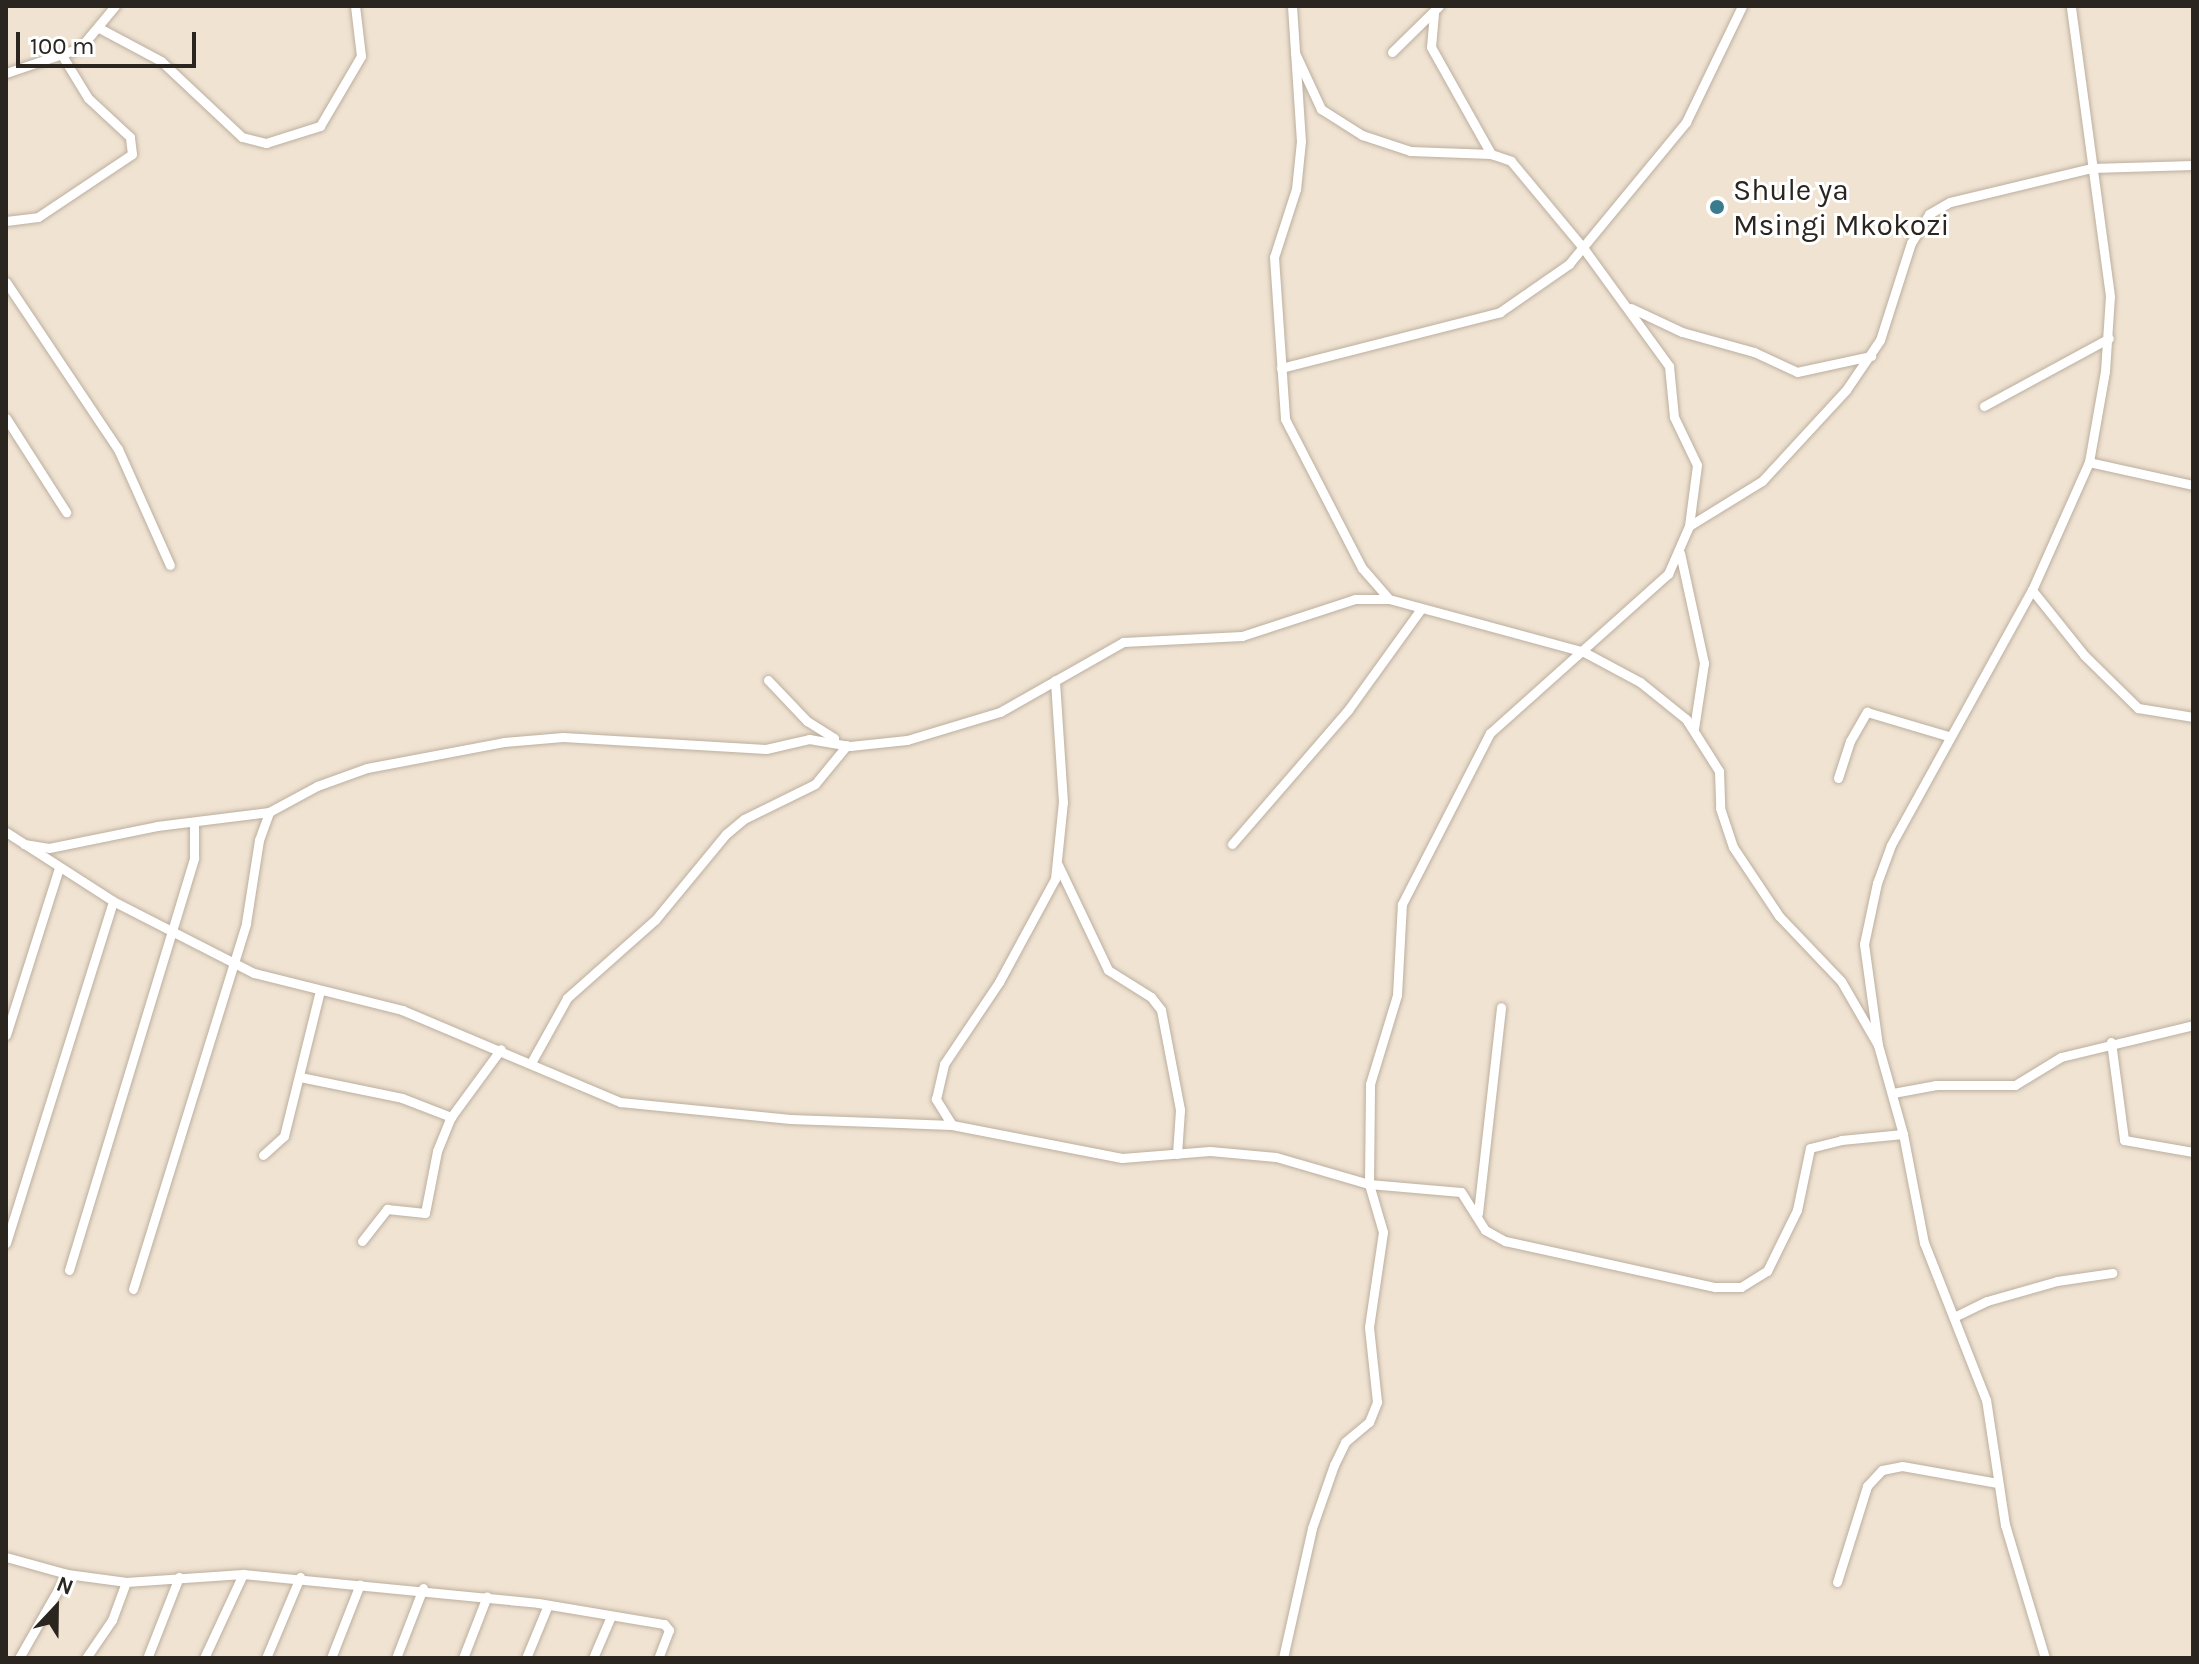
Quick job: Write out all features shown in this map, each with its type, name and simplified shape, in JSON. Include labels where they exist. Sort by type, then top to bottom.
[{"type":"street","points":[[6,73],[63,57],[101,29],[115,6]]},
{"type":"street","points":[[101,29],[161,61],[242,137],[266,143],[320,126],[361,56],[355,6]]},
{"type":"street","points":[[1292,6],[1299,174],[1274,257],[1281,368],[1293,441],[1318,477],[1362,568],[1389,599]]},
{"type":"street","points":[[1281,368],[1500,312],[1584,249],[1686,122],[1742,6]]},
{"type":"street","points":[[2045,1658],[1997,1483],[1986,1400],[1956,1316],[1924,1243],[1903,1134],[1878,1045],[1864,944],[1868,916],[1891,845],[1948,736],[2032,590],[2089,462],[2109,338],[2110,296],[2071,6]]},
{"type":"street","points":[[1436,10],[1431,47],[1491,154]]},
{"type":"street","points":[[1392,52],[1436,10]]},
{"type":"street","points":[[1283,1658],[1312,1528],[1334,1465],[1345,1442],[1369,1422],[1377,1402],[1370,1309],[1383,1232],[1369,1184],[1370,1084],[1397,995],[1403,901],[1490,733],[1668,574],[1680,553],[1689,526],[1697,465],[1674,417],[1672,374],[1628,307],[1511,161],[1491,154],[1422,153],[1362,135],[1321,109],[1295,53]]},
{"type":"street","points":[[6,221],[38,217],[132,154],[130,137],[88,98],[63,57]]},
{"type":"street","points":[[1689,526],[1762,481],[1871,356],[1898,294],[1911,243],[1929,214],[1950,202],[2092,168],[2193,165]]},
{"type":"street","points":[[6,282],[118,449],[170,565]]},
{"type":"street","points":[[1628,307],[1682,332],[1754,352],[1797,372],[1871,356]]},
{"type":"street","points":[[1984,406],[2109,338]]},
{"type":"street","points":[[6,418],[66,512]]},
{"type":"street","points":[[2089,462],[2193,485]]},
{"type":"street","points":[[1680,553],[1704,663],[1694,728]]},
{"type":"street","points":[[2032,590],[2084,655],[2138,708],[2155,715],[2193,717]]},
{"type":"street","points":[[24,844],[49,848],[269,812],[317,786],[367,768],[504,742],[563,737],[766,749],[819,739],[850,746],[950,729],[1000,712],[1123,642],[1242,636],[1355,599],[1389,599],[1420,610],[1584,652],[1653,690],[1694,728],[1719,771],[1720,808],[1733,847],[1779,916],[1841,981],[1878,1045]]},
{"type":"street","points":[[1232,844],[1348,710],[1420,610]]},
{"type":"street","points":[[768,680],[807,721],[850,746]]},
{"type":"street","points":[[952,1125],[936,1095],[944,1064],[999,982],[1053,886],[1058,865],[1063,802],[1055,680]]},
{"type":"street","points":[[1838,778],[1850,741],[1867,712],[1948,736]]},
{"type":"street","points":[[532,1061],[567,998],[655,920],[726,834],[744,819],[815,784],[850,746]]},
{"type":"street","points":[[133,1289],[249,911],[256,855],[269,812]]},
{"type":"street","points":[[69,1270],[194,858],[194,822]]},
{"type":"street","points":[[6,832],[113,901],[233,963],[277,981],[402,1010],[532,1061],[590,1091],[640,1105],[802,1120],[952,1125],[1122,1158],[1177,1154],[1276,1157],[1369,1184],[1461,1192],[1489,1233],[1529,1250],[1741,1287],[1767,1271],[1797,1210],[1810,1148],[1841,1140],[1903,1134]]},
{"type":"street","points":[[1058,865],[1110,972],[1151,997],[1161,1010],[1180,1110],[1177,1154]]},
{"type":"street","points":[[6,1035],[59,868]]},
{"type":"street","points":[[6,1243],[113,901]]},
{"type":"street","points":[[263,1155],[283,1139],[320,990]]},
{"type":"street","points":[[1478,1213],[1501,1007]]},
{"type":"street","points":[[1893,1093],[1936,1085],[2015,1085],[2056,1059],[2111,1042],[2193,1025]]},
{"type":"street","points":[[2111,1042],[2124,1140],[2193,1152]]},
{"type":"street","points":[[362,1241],[387,1209],[425,1213],[437,1151],[451,1117],[501,1049]]},
{"type":"street","points":[[300,1077],[402,1098],[451,1117]]},
{"type":"street","points":[[1956,1316],[2001,1297],[2112,1273]]},
{"type":"street","points":[[1837,1582],[1867,1486],[1882,1470],[1902,1466],[1997,1483]]},
{"type":"street","points":[[6,1557],[67,1574],[126,1582],[243,1574],[300,1577],[423,1588],[548,1605],[668,1626],[658,1658]]},
{"type":"street","points":[[19,1658],[67,1574]]},
{"type":"street","points":[[204,1658],[243,1574]]},
{"type":"street","points":[[148,1656],[179,1577]]},
{"type":"street","points":[[266,1658],[300,1577]]},
{"type":"street","points":[[86,1658],[112,1620],[126,1582]]},
{"type":"street","points":[[331,1658],[360,1584]]},
{"type":"street","points":[[396,1658],[423,1588]]},
{"type":"street","points":[[463,1658],[487,1596]]},
{"type":"street","points":[[526,1658],[548,1605]]},
{"type":"street","points":[[593,1658],[611,1616]]},
{"type":"place","name":"Shule ya Msingi Mkokozi","points":[[1717,207]]}]
